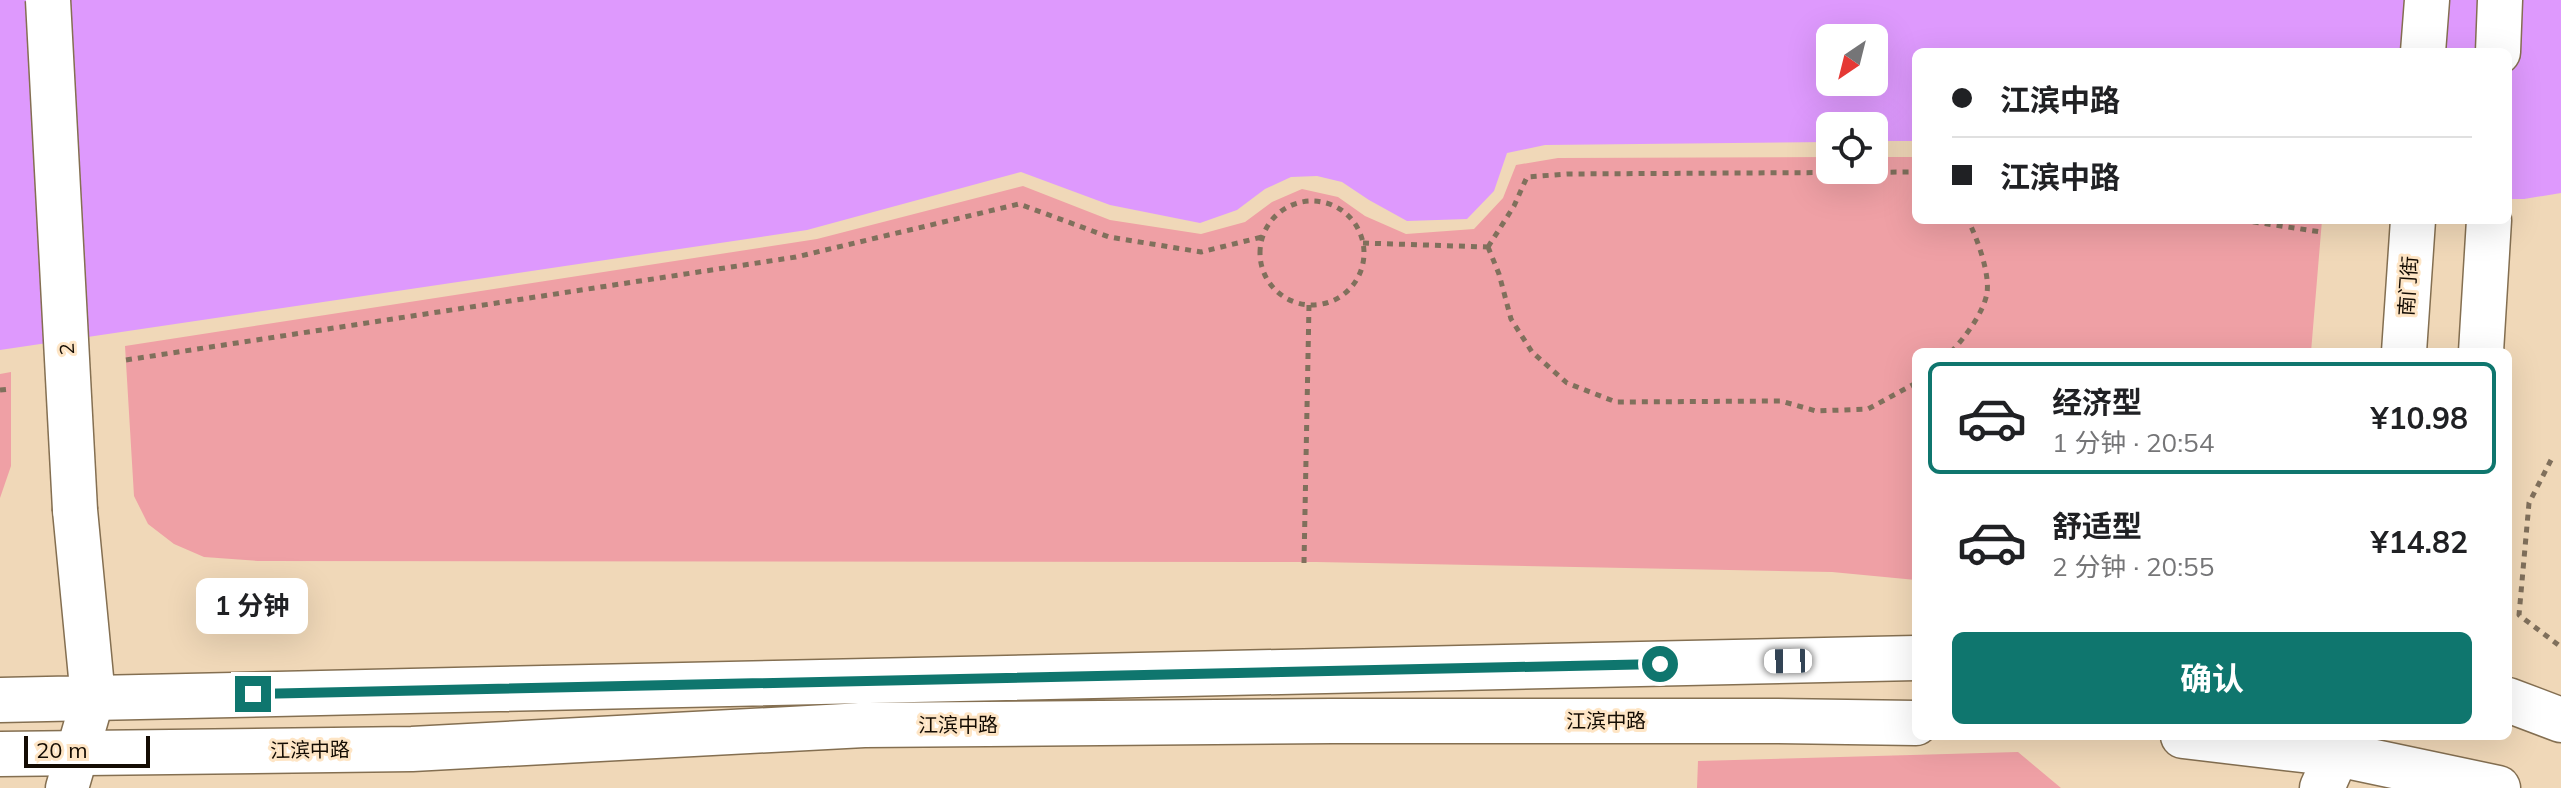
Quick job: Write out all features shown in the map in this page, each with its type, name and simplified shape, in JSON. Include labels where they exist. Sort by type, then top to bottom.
[{"type":"main road","name":"2","points":[[48,0],[75,510],[93,698]]},
{"type":"main road","points":[[2423,48],[2427,0]]},
{"type":"main road","points":[[2498,48],[2500,0]]},
{"type":"main road","name":"南门街","points":[[2404,347],[2413,224]]},
{"type":"main road","points":[[2482,348],[2489,224]]},
{"type":"main road","points":[[0,700],[1912,658]]},
{"type":"main road","points":[[2512,702],[2561,720]]},
{"type":"main road","name":"江滨中路","points":[[0,754],[72,771],[864,725],[1332,721],[1912,723]]},
{"type":"main road","points":[[2209,740],[2334,759],[2400,764],[2498,788]]},
{"type":"street","points":[[72,771],[93,698]]},
{"type":"path","points":[[1488,247],[1514,206],[1527,177],[1583,173],[1912,172]]},
{"type":"path","points":[[1316,201],[1332,206],[1346,215],[1357,228],[1363,243],[1359,276],[1349,290],[1335,300],[1309,305],[1286,299],[1272,288],[1261,264],[1262,237],[1270,222],[1282,210],[1299,203],[1316,201]]},
{"type":"path","points":[[126,360],[796,257],[1019,204],[1109,237],[1201,252],[1262,237]]},
{"type":"path","points":[[1955,348],[1967,336],[1987,293],[1983,256],[1970,224]]},
{"type":"path","points":[[2268,224],[2321,232]]},
{"type":"path","points":[[1363,243],[1488,247]]},
{"type":"path","points":[[1488,247],[1511,319],[1532,352],[1567,383],[1616,402],[1781,401],[1816,411],[1868,409],[1912,385]]},
{"type":"path","points":[[1304,563],[1309,305]]},
{"type":"path","points":[[0,390],[10,389]]},
{"type":"path","points":[[2551,460],[2529,503],[2519,615],[2561,647]]},
{"type":"shaded area","points":[[0,0],[2561,0],[2561,193],[2524,199],[2512,199],[2512,48],[1912,48],[1912,141],[1888,141],[1888,112],[1816,112],[1816,142],[1545,145],[1507,153],[1494,191],[1467,219],[1407,221],[1342,182],[1317,176],[1291,177],[1265,189],[1237,210],[1200,223],[1110,205],[1021,172],[807,230],[0,350]]},
{"type":"shaded area","points":[[1816,157],[1816,184],[1888,184],[1888,157],[1912,157],[1912,224],[2322,224],[2311,348],[1912,348],[1912,580],[1832,572],[1316,562],[258,561],[204,557],[174,544],[148,524],[134,496],[125,346],[817,239],[1023,186],[1110,220],[1201,234],[1245,222],[1272,202],[1302,189],[1338,197],[1365,216],[1406,234],[1474,229],[1503,198],[1516,165],[1558,158]]},
{"type":"shaded area","points":[[11,372],[11,466],[0,498],[0,374]]},
{"type":"shaded area","points":[[2018,752],[2061,788],[1697,788],[1698,761]]},
{"type":"route","points":[[253,694],[1660,664]]}]
